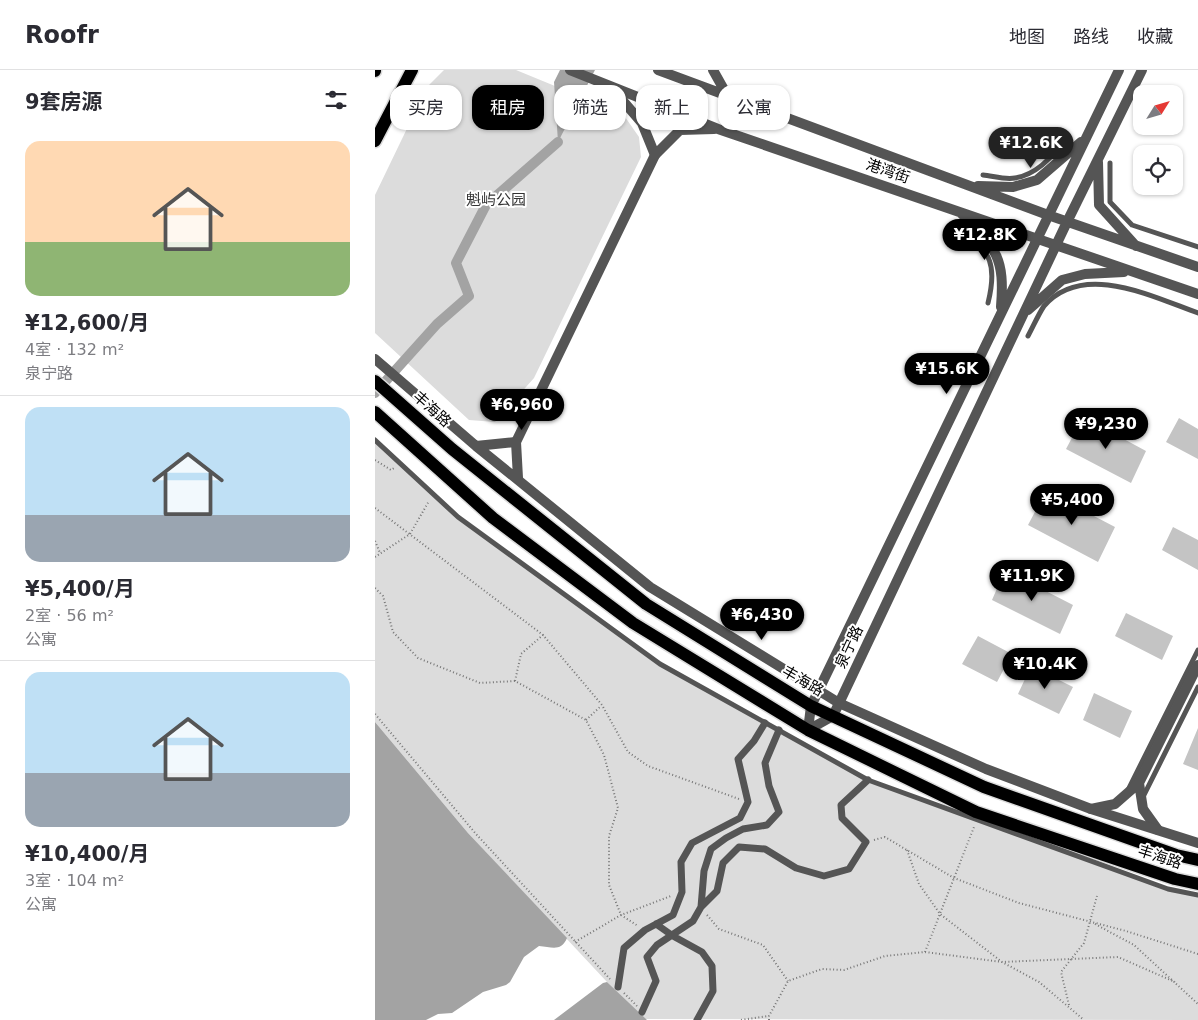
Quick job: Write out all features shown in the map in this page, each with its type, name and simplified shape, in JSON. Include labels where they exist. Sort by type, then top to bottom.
[{"type":"main road","points":[[375,141],[412,70]]},
{"type":"main road","name":"丰海路","points":[[375,381],[452,449],[645,604],[811,706],[984,787],[1176,855],[1198,860]]},
{"type":"main road","name":"丰海路","points":[[375,412],[493,518],[633,623],[808,730],[976,812],[1175,879],[1198,884]]},
{"type":"street","name":"港湾街","points":[[570,70],[718,128]]},
{"type":"street","name":"港湾街","points":[[663,70],[718,92]]},
{"type":"street","points":[[713,70],[721,85]]},
{"type":"street","name":"泉宁路","points":[[808,730],[811,706],[818,691],[1119,70]]},
{"type":"street","name":"泉宁路","points":[[833,716],[1067,222],[1142,70]]},
{"type":"street","points":[[607,83],[642,123],[655,155]]},
{"type":"street","name":"港湾街","points":[[790,119],[1067,222],[1198,267]]},
{"type":"street","points":[[518,478],[515,442],[655,155],[680,130],[718,128]]},
{"type":"street","name":"港湾街","points":[[724,130],[1198,294]]},
{"type":"street","points":[[970,186],[1013,187],[1037,180],[1086,138]]},
{"type":"street","points":[[1098,159],[1099,205],[1137,246]]},
{"type":"street","points":[[959,211],[990,243],[999,260],[1003,283],[1000,315]]},
{"type":"street","points":[[1023,314],[1062,280],[1085,274],[1131,271]]},
{"type":"street","points":[[375,359],[476,446],[518,478],[650,587],[818,691],[839,703],[986,769],[1091,809],[1198,843]]},
{"type":"street","points":[[476,446],[515,442]]},
{"type":"street","points":[[1091,809],[1115,804],[1139,783],[1198,665]]},
{"type":"street","points":[[808,730],[833,716]]},
{"type":"street","points":[[618,987],[624,948],[645,930],[673,914],[682,892],[681,862],[692,843],[739,818],[748,802],[738,759],[765,723]]},
{"type":"street","points":[[701,908],[704,871],[711,849],[743,829],[767,825],[779,812],[769,786],[765,764],[779,730]]},
{"type":"street","points":[[642,1012],[656,982],[647,957],[657,945],[693,921],[701,908],[717,890],[723,863],[739,847],[765,849],[796,868],[824,876],[849,869],[866,842],[842,818],[841,805],[868,780]]},
{"type":"street","points":[[1139,783],[1143,809],[1158,830]]},
{"type":"street","points":[[656,924],[702,952],[712,966],[713,991],[697,1020]]},
{"type":"lane","points":[[983,175],[1013,178],[1034,171],[1050,159],[1067,139]]},
{"type":"lane","points":[[1110,163],[1110,202],[1132,225],[1198,247]]},
{"type":"lane","points":[[960,230],[977,240],[990,260],[993,281],[988,303]]},
{"type":"lane","points":[[1028,336],[1044,306],[1066,289],[1093,284],[1119,285],[1198,313]]},
{"type":"lane","points":[[375,440],[458,517],[660,664],[765,723],[868,780],[1168,889],[1198,896]]},
{"type":"lane","points":[[1127,793],[1198,650]]},
{"type":"lane","points":[[1141,799],[1198,687]]},
{"type":"path","points":[[375,460],[391,470],[399,464]]},
{"type":"path","points":[[375,557],[410,534],[433,494]]},
{"type":"path","points":[[375,508],[543,634],[601,705],[627,752],[648,766],[748,802]]},
{"type":"path","points":[[375,542],[381,553]]},
{"type":"path","points":[[375,588],[383,596],[393,632],[418,658],[480,682],[515,681],[586,720],[603,755],[619,808],[609,836],[609,885],[621,915],[645,930]]},
{"type":"path","points":[[515,681],[521,654],[543,634]]},
{"type":"path","points":[[586,720],[601,705]]},
{"type":"path","points":[[375,714],[476,834],[642,1012]]},
{"type":"path","points":[[925,952],[977,820]]},
{"type":"path","points":[[866,842],[885,837],[954,878],[1019,903],[1126,930],[1198,954]]},
{"type":"path","points":[[907,850],[919,884],[940,914],[1001,962],[1039,982],[1085,1020]]},
{"type":"path","points":[[575,942],[621,915],[682,892]]},
{"type":"path","points":[[1069,1006],[1061,972],[1084,943],[1097,896]]},
{"type":"path","points":[[701,908],[719,930],[763,946],[788,981]]},
{"type":"path","points":[[1090,922],[1134,944],[1198,1004]]},
{"type":"path","points":[[769,1020],[769,1016],[788,981],[822,969],[844,970],[885,956],[925,952],[1001,962],[1118,957],[1175,982]]},
{"type":"path","points":[[741,1020],[769,1016]]},
{"type":"green space","name":"魁屿公园","points":[[444,70],[516,70],[554,86],[554,130],[626,130],[626,118],[639,137],[641,157],[534,378],[495,422],[469,420],[375,333],[375,195],[406,130],[462,130],[462,85],[429,85]]},
{"type":"green space","points":[[375,440],[458,517],[660,664],[868,780],[1168,889],[1198,895],[1198,1020],[645,1019],[607,982],[468,833],[375,722]]},
{"type":"shaded area","points":[[560,70],[595,70],[587,85],[554,85]]},
{"type":"shaded area","points":[[557,130],[564,130],[558,142]]},
{"type":"shaded area","points":[[375,722],[468,833],[567,938],[559,947],[539,946],[524,957],[510,982],[506,985],[483,992],[452,1013],[438,1014],[426,1020],[375,1020]]},
{"type":"shaded area","points":[[607,982],[647,1020],[554,1020],[603,983]]},
{"type":"building","points":[[1083,417],[1146,451],[1131,483],[1066,449]]},
{"type":"building","points":[[1179,418],[1198,429],[1198,459],[1166,442]]},
{"type":"building","points":[[1046,491],[1115,527],[1098,562],[1028,525]]},
{"type":"building","points":[[1173,527],[1198,540],[1198,570],[1162,550]]},
{"type":"building","points":[[1005,570],[1073,605],[1060,634],[992,600]]},
{"type":"building","points":[[1126,613],[1173,636],[1162,660],[1115,636]]},
{"type":"building","points":[[978,636],[1012,654],[997,682],[962,664]]},
{"type":"building","points":[[1031,666],[1073,687],[1059,714],[1018,694]]},
{"type":"building","points":[[1094,693],[1132,711],[1120,738],[1083,720]]},
{"type":"building","points":[[1198,728],[1198,770],[1183,764]]},
{"type":"waterway","points":[[375,393],[437,324],[469,296],[456,263],[486,205],[558,142]]}]
